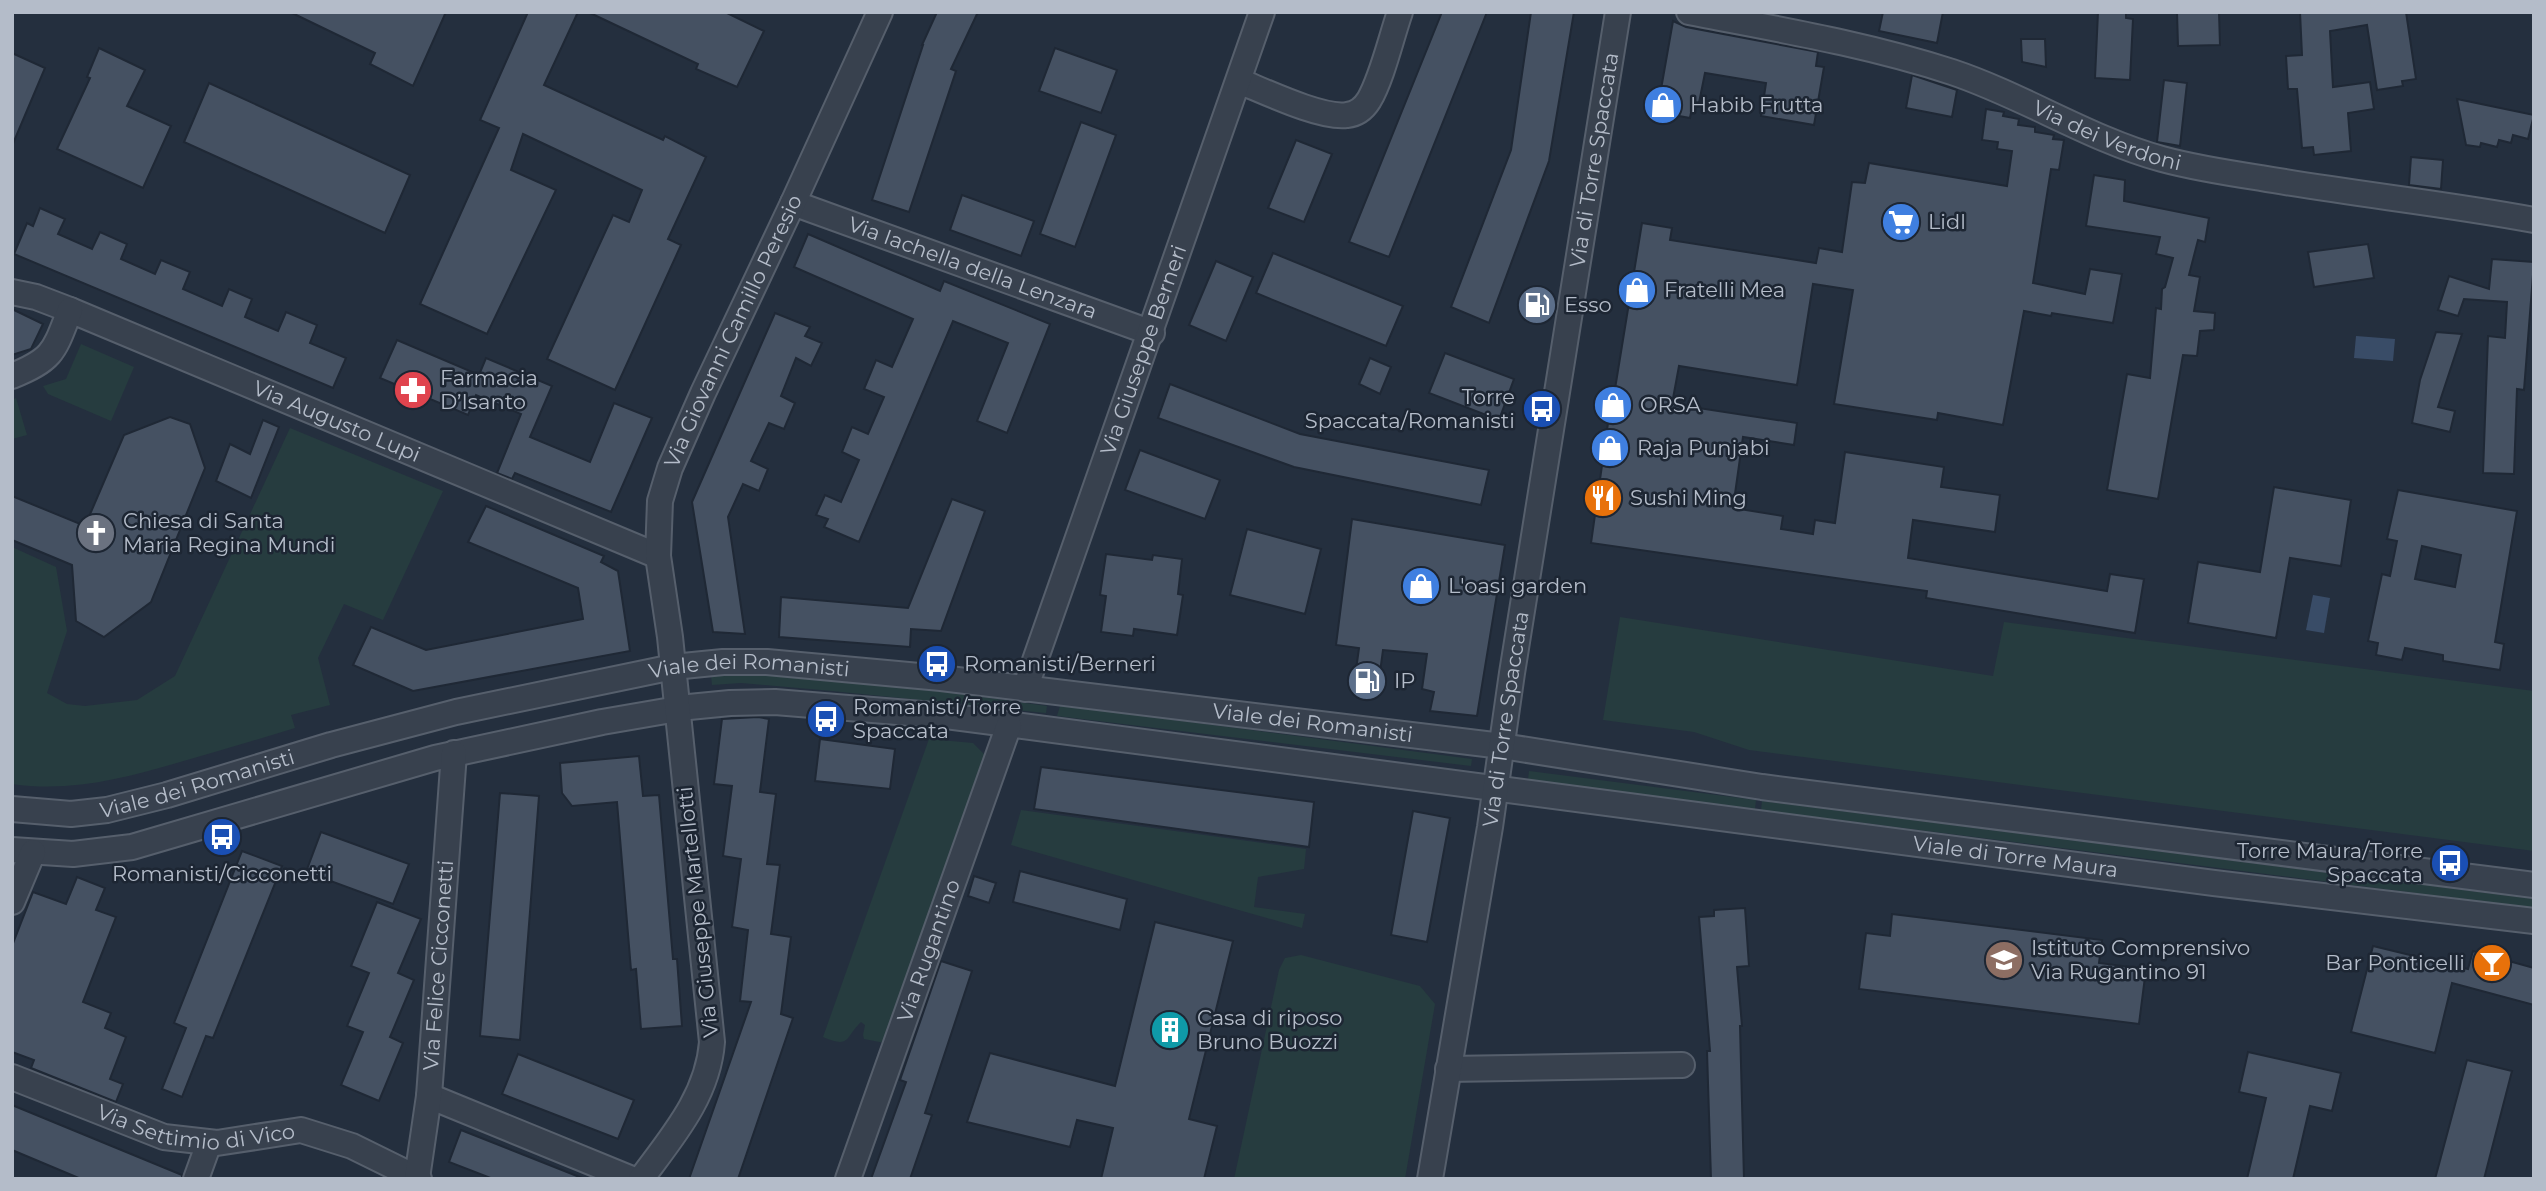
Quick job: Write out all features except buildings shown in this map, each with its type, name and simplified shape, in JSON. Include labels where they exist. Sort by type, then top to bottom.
[{"type":"street","name":"Via Giovanni Camillo Peresio","points":[[673,667],[659,556],[659,512],[665,479],[880,12]]},
{"type":"street","name":"Via Giuseppe Berneri","points":[[1025,689],[1152,333],[1262,12]]},
{"type":"street","points":[[1239,81],[1331,115],[1352,114],[1364,106],[1373,92],[1400,12]]},
{"type":"street","name":"Via di Torre Spaccata","points":[[1430,1179],[1497,789],[1618,12]]},
{"type":"street","name":"Via dei Verdoni","points":[[1689,12],[1828,40],[1934,66],[1981,83],[2100,138],[2174,162],[2303,186],[2534,219]]},
{"type":"street","name":"Via Iachella della Lenzara","points":[[793,203],[1152,333]]},
{"type":"street","name":"Via Augusto Lupi","points":[[12,292],[36,297],[70,310],[659,556]]},
{"type":"street","points":[[12,376],[38,366],[49,357],[70,310]]},
{"type":"street","name":"Viale dei Romanisti","points":[[12,809],[71,814],[107,810],[405,724],[545,692],[673,667],[723,662],[788,663],[941,678],[1502,746]]},
{"type":"street","name":"Via Giuseppe Martellotti","points":[[641,1179],[698,1096],[711,1055],[708,990],[673,667]]},
{"type":"street","name":"Viale dei Romanisti","points":[[23,851],[81,854],[132,847],[454,753],[677,709],[738,702],[775,702],[935,715],[1497,789]]},
{"type":"street","name":"Via Rugantino","points":[[848,1179],[1009,725]]},
{"type":"street","name":"Viale di Torre Maura","points":[[1502,746],[1762,787],[2534,885]]},
{"type":"street","name":"Via Felice Cicconetti","points":[[418,1178],[429,1096],[454,753]]},
{"type":"street","name":"Viale di Torre Maura","points":[[1497,789],[2214,883],[2534,921]]},
{"type":"street","points":[[12,902],[23,851]]},
{"type":"street","points":[[1448,1069],[1682,1065]]},
{"type":"street","name":"Via Settimio di Vico","points":[[12,1077],[164,1137],[209,1143],[301,1130],[352,1146],[418,1178]]},
{"type":"street","points":[[429,1096],[632,1179]]},
{"type":"street","points":[[196,1179],[209,1143]]},
{"type":"green space","points":[[81,344],[134,367],[111,421],[48,394],[43,386],[66,379]]},
{"type":"green space","points":[[16,398],[27,435],[12,439],[12,400]]},
{"type":"green space","points":[[290,428],[443,491],[383,620],[344,604],[318,658],[330,705],[291,715],[295,728],[144,772],[79,785],[12,784],[12,547],[56,567],[67,631],[47,693],[67,704],[85,706],[137,700],[175,676]]},
{"type":"green space","points":[[1620,617],[1993,676],[2004,622],[2534,691],[2534,851],[1749,750],[1694,732],[1603,720]]},
{"type":"green space","points":[[745,673],[932,690],[1047,706],[1046,713],[741,683],[712,685],[711,675]]},
{"type":"green space","points":[[1060,706],[1472,759],[1471,766],[1057,716]]},
{"type":"green space","points":[[929,739],[973,743],[986,756],[885,1043],[864,1039],[865,1025],[861,1022],[846,1040],[838,1042],[823,1037]]},
{"type":"green space","points":[[1529,771],[1756,800],[1755,809],[1528,780]]},
{"type":"green space","points":[[1762,801],[2534,899],[2534,908],[1761,810]]},
{"type":"green space","points":[[1021,810],[1306,849],[1304,869],[1258,877],[1254,907],[1305,914],[1302,928],[1011,845]]},
{"type":"green space","points":[[1301,955],[1420,986],[1435,1004],[1405,1179],[1234,1179],[1279,970],[1285,958]]},
{"type":"water","points":[[2356,336],[2395,339],[2393,361],[2354,358]]},
{"type":"water","points":[[2313,595],[2330,598],[2324,633],[2306,630]]},
{"type":"place","name":"Habib Frutta","points":[[1663,105]]},
{"type":"place","name":"Lidl","points":[[1901,222]]},
{"type":"place","name":"Fratelli Mea","points":[[1637,290]]},
{"type":"place","name":"Esso","points":[[1537,305]]},
{"type":"place","name":"Farmacia D’Isanto","points":[[413,390]]},
{"type":"place","name":"ORSA","points":[[1613,405]]},
{"type":"place","name":"Torre Spaccata/Romanisti","points":[[1542,409]]},
{"type":"place","name":"Raja Punjabi","points":[[1610,448]]},
{"type":"place","name":"Sushi Ming","points":[[1603,498]]},
{"type":"place","name":"Chiesa di Santa Maria Regina Mundi","points":[[96,533]]},
{"type":"place","name":"L'oasi garden","points":[[1421,586]]},
{"type":"place","name":"Romanisti/Berneri","points":[[937,664]]},
{"type":"place","name":"IP","points":[[1367,681]]},
{"type":"place","name":"Romanisti/Torre Spaccata","points":[[826,719]]},
{"type":"place","name":"Romanisti/Cicconetti","points":[[222,837]]},
{"type":"place","name":"Torre Maura/Torre Spaccata","points":[[2450,863]]},
{"type":"place","name":"Istituto Comprensivo Via Rugantino 91","points":[[2004,960]]},
{"type":"place","name":"Bar Ponticelli","points":[[2492,963]]},
{"type":"place","name":"Casa di riposo Bruno Buozzi","points":[[1170,1030]]}]
